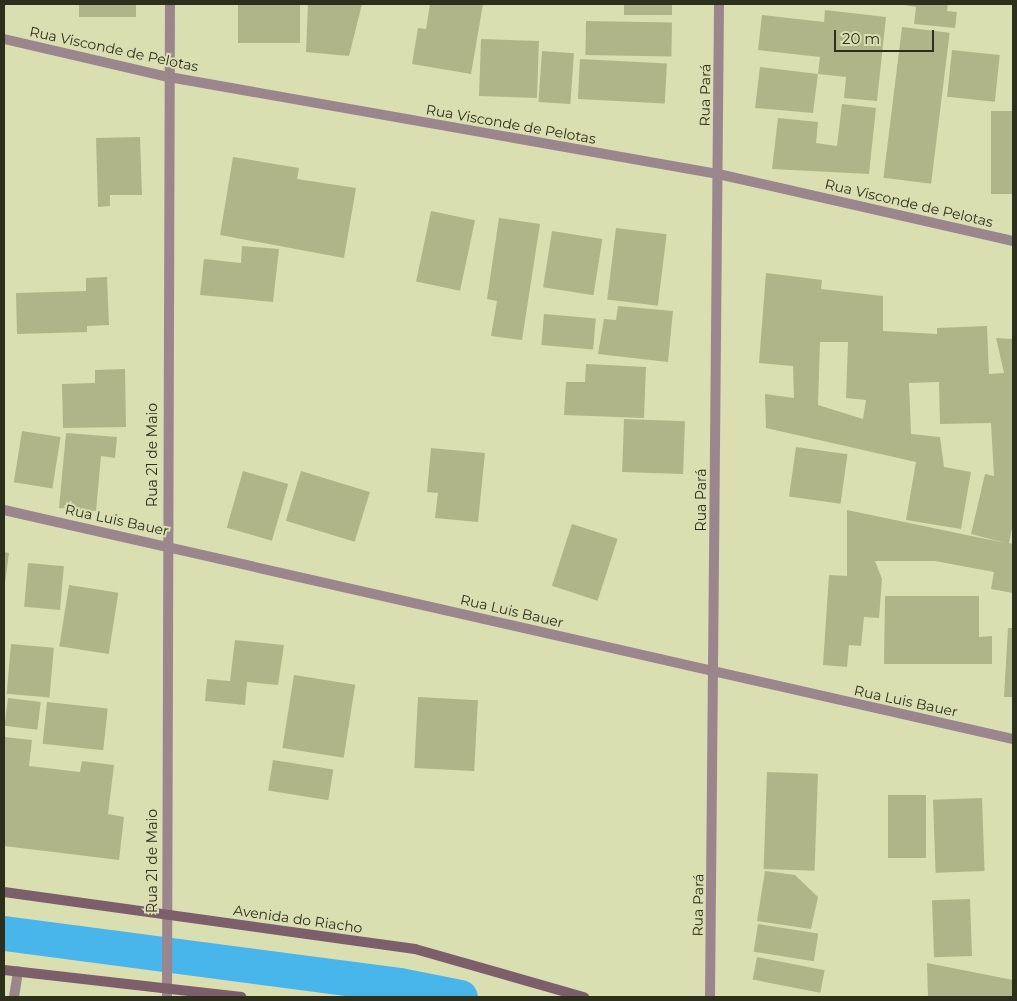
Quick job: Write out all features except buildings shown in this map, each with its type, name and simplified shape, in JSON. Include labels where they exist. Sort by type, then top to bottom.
[{"type":"main road","name":"Avenida do Riacho","points":[[4,892],[166,916],[415,949],[584,997]]},
{"type":"main road","points":[[4,970],[167,992],[242,997]]},
{"type":"street","name":"Rua 21 de Maio","points":[[167,992],[165,544],[170,4]]},
{"type":"street","name":"Rua Pará","points":[[710,997],[719,4]]},
{"type":"street","name":"Rua Visconde de Pelotas","points":[[4,39],[169,77],[718,174],[1013,241]]},
{"type":"street","name":"Rua Luis Bauer","points":[[4,510],[165,544],[714,673],[1013,739]]},
{"type":"street","points":[[14,997],[18,971]]},
{"type":"waterway","points":[[4,933],[399,985],[460,997]]}]
